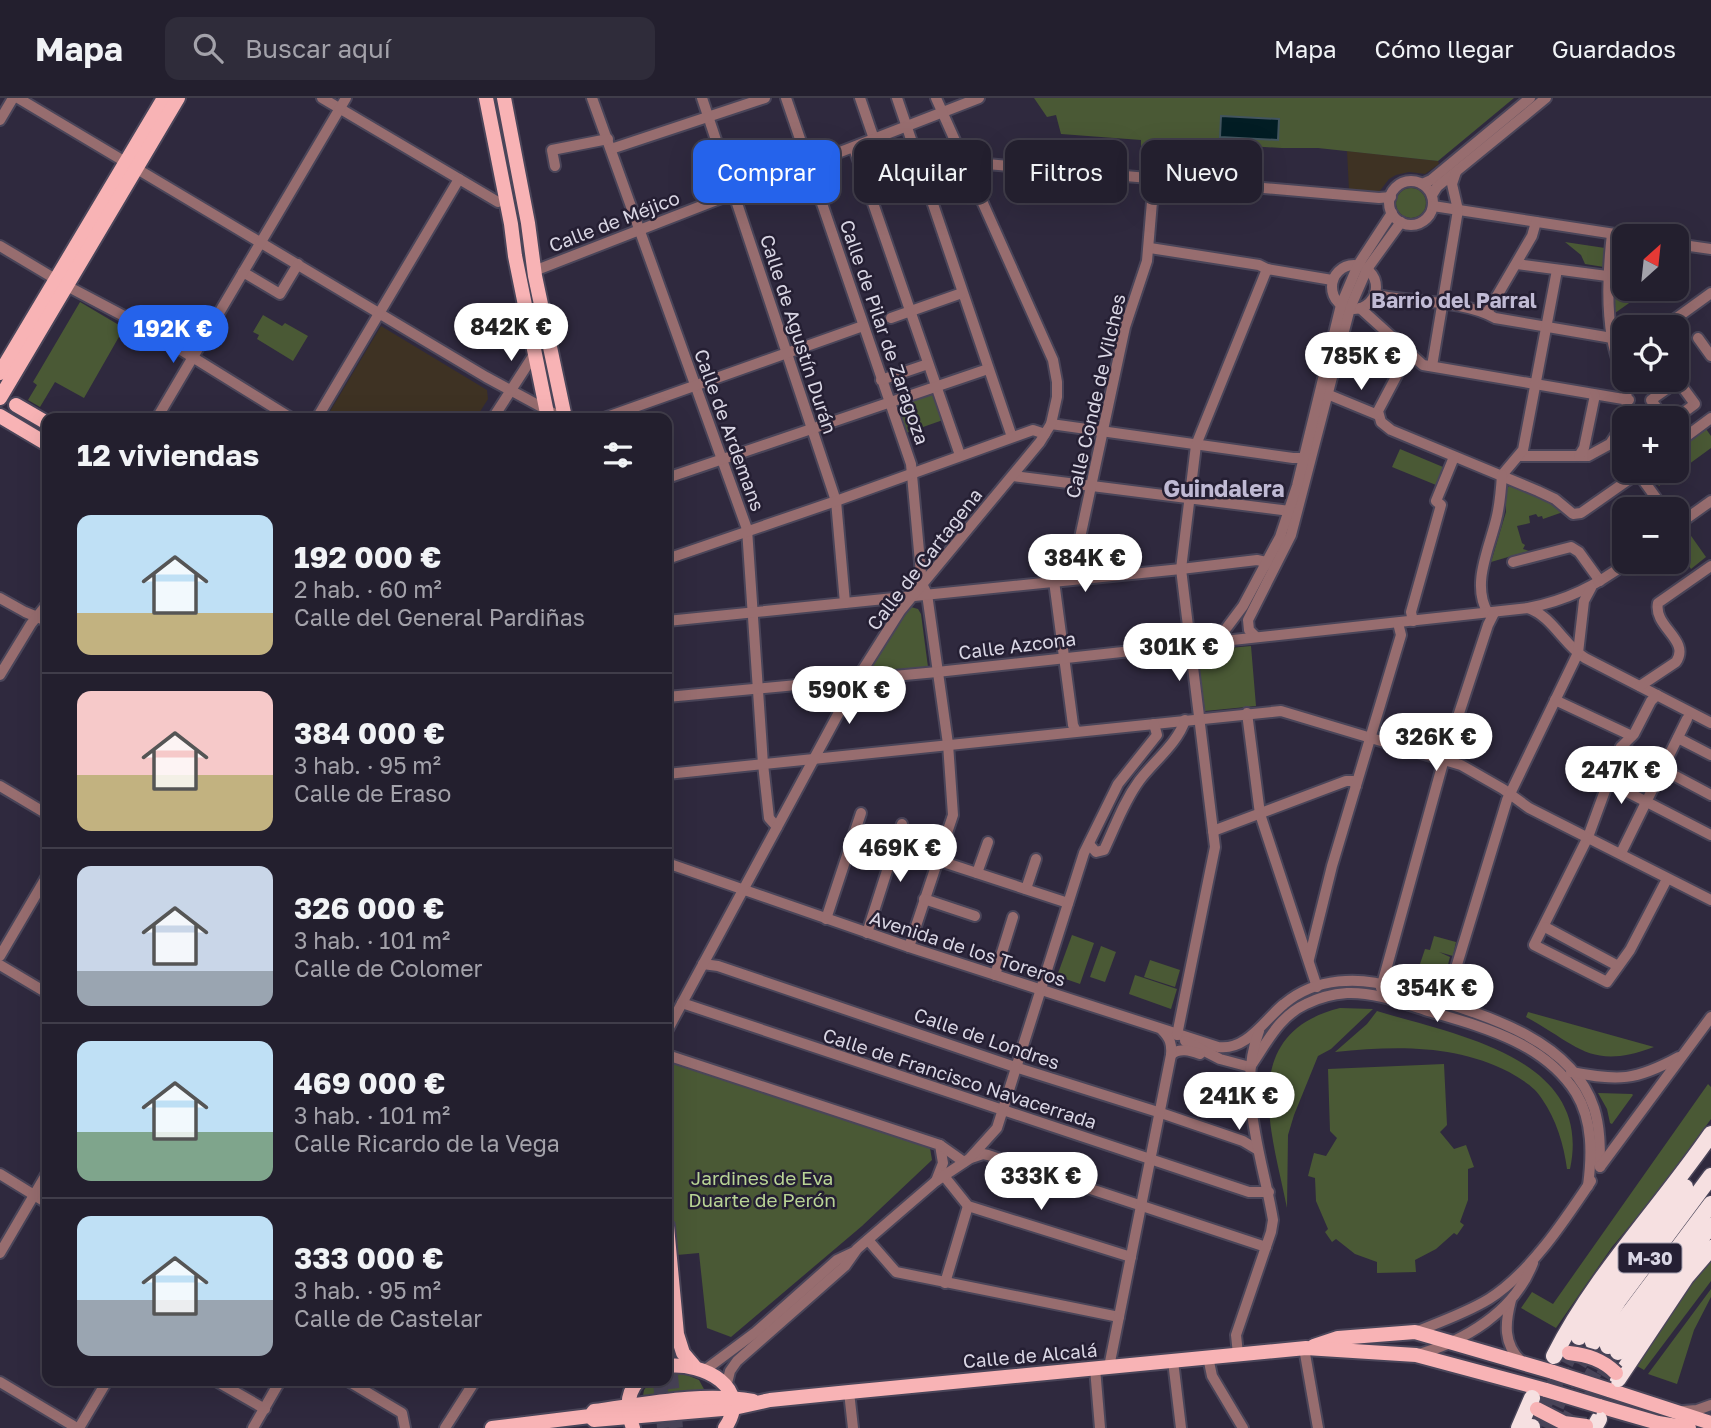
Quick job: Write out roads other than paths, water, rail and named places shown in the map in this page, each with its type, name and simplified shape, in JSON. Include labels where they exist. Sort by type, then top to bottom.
[{"type":"highway","points":[[1555,1363],[1597,1283],[1711,1134]]},
{"type":"highway","name":"M-30","points":[[1600,1344],[1604,1298],[1711,1151]]},
{"type":"highway","name":"M-30","points":[[1681,1216],[1711,1168]]},
{"type":"highway","name":"M-30","points":[[1600,1344],[1618,1301],[1711,1176]]},
{"type":"highway","name":"M-30","points":[[1600,1344],[1638,1301],[1711,1204]]},
{"type":"highway","name":"M-30","points":[[1600,1344],[1676,1269],[1711,1226]]},
{"type":"highway","points":[[1614,1383],[1686,1278],[1711,1248]]},
{"type":"highway","points":[[1528,1428],[1537,1396]]},
{"type":"main road","points":[[132,164],[164,98]]},
{"type":"main road","points":[[0,373],[61,282],[132,164],[178,98]]},
{"type":"main road","points":[[476,98],[498,202],[515,256]]},
{"type":"main road","points":[[486,98],[548,413]]},
{"type":"main road","points":[[494,98],[521,225],[531,253]]},
{"type":"main road","points":[[504,98],[562,413]]},
{"type":"main road","points":[[0,396],[61,282]]},
{"type":"main road","points":[[16,405],[42,420]]},
{"type":"main road","points":[[0,416],[42,441]]},
{"type":"main road","points":[[672,1280],[677,1334],[682,1353],[731,1398],[724,1428]]},
{"type":"main road","name":"Calle de Alcalá","points":[[1305,1348],[1338,1338],[1415,1332],[1523,1363],[1555,1363],[1591,1357],[1602,1362],[1614,1383]]},
{"type":"main road","name":"Calle de Alcalá","points":[[492,1428],[590,1416],[593,1420],[630,1417],[645,1402],[731,1398],[757,1402],[1305,1348],[1416,1355],[1597,1417],[1689,1428]]},
{"type":"main road","points":[[1537,1396],[1555,1363]]},
{"type":"main road","name":"Calle de Alcalá","points":[[1555,1363],[1614,1383],[1675,1411],[1711,1423]]},
{"type":"main road","points":[[672,1366],[700,1368]]},
{"type":"main road","points":[[1597,1417],[1614,1383]]},
{"type":"main road","points":[[630,1417],[633,1386]]},
{"type":"main road","name":"Calle de Alcalá","points":[[1537,1396],[1564,1423],[1597,1417]]},
{"type":"street","points":[[0,120],[15,98],[132,164],[546,413]]},
{"type":"street","points":[[322,98],[498,202]]},
{"type":"street","points":[[160,413],[346,98]]},
{"type":"street","name":"Calle de Ardemans","points":[[592,98],[747,531],[769,818],[777,827]]},
{"type":"street","name":"Calle de Agustín Durán","points":[[702,98],[716,140]]},
{"type":"street","points":[[555,166],[552,150],[609,144],[708,117],[765,98]]},
{"type":"street","name":"Calle de Pilar de Zaragoza","points":[[786,98],[801,140]]},
{"type":"street","points":[[859,98],[874,139]]},
{"type":"street","points":[[897,98],[1012,437]]},
{"type":"street","name":"Calle de Cartagena","points":[[936,98],[954,140]]},
{"type":"street","name":"Calle de Méjico","points":[[874,139],[979,98]]},
{"type":"street","points":[[1256,637],[1249,630],[1248,620],[1291,535],[1308,456],[1363,267],[1392,213],[1391,197],[1396,187],[1409,181],[1422,184],[1431,180],[1530,98]]},
{"type":"street","points":[[1392,213],[1401,222],[1412,225],[1429,216],[1437,187],[1546,98]]},
{"type":"street","name":"Calle de Méjico","points":[[840,153],[854,148]]},
{"type":"street","points":[[991,164],[1141,177]]},
{"type":"street","points":[[1432,366],[1458,210],[1452,184],[1456,172]]},
{"type":"street","points":[[320,413],[458,179]]},
{"type":"street","points":[[1375,293],[1390,298],[1443,304],[1488,313],[1495,317],[1612,338],[1608,276],[1612,234],[1458,210],[1432,200],[1422,184]]},
{"type":"street","points":[[1262,188],[1391,197]]},
{"type":"street","name":"Calle de Méjico","points":[[534,271],[709,203]]},
{"type":"street","name":"Calle de Agustín Durán","points":[[737,203],[836,501],[845,603]]},
{"type":"street","name":"Calle de Pilar de Zaragoza","points":[[823,203],[912,472],[924,589],[948,744],[953,815],[909,947]]},
{"type":"street","points":[[873,203],[960,455]]},
{"type":"street","name":"Calle de Cartagena","points":[[924,589],[1048,429],[1057,388],[1053,360],[982,203]]},
{"type":"street","name":"Calle Conde de Vilches","points":[[1071,580],[1125,327],[1150,248],[1153,203]]},
{"type":"street","points":[[1363,267],[1401,222]]},
{"type":"street","points":[[1488,313],[1532,236],[1536,222]]},
{"type":"street","points":[[0,246],[139,324],[283,413]]},
{"type":"street","points":[[1689,246],[1711,250]]},
{"type":"street","points":[[1150,248],[1259,265],[1268,269],[1332,280]]},
{"type":"street","points":[[243,272],[280,295],[298,264]]},
{"type":"street","points":[[1517,264],[1608,276]]},
{"type":"street","points":[[1351,307],[1370,302],[1375,293],[1375,281],[1363,267],[1343,267],[1334,275],[1332,293],[1423,365],[1629,400]]},
{"type":"street","points":[[1178,1035],[1215,855],[1181,569],[1196,445],[1268,269]]},
{"type":"street","points":[[1382,997],[1382,983],[1444,759],[1491,613],[1484,604],[1482,570],[1497,518],[1502,475],[1520,456],[1526,440],[1557,270]]},
{"type":"street","points":[[891,318],[962,293]]},
{"type":"street","points":[[1681,315],[1711,293]]},
{"type":"street","points":[[1216,642],[1243,606],[1267,564],[1290,511],[1351,307]]},
{"type":"street","points":[[618,413],[863,326]]},
{"type":"street","points":[[1698,338],[1711,356]]},
{"type":"street","points":[[496,413],[535,353]]},
{"type":"street","points":[[1410,355],[1406,357],[1382,400],[1378,415],[1381,422],[1391,430],[1555,499],[1570,513],[1578,514],[1624,483]]},
{"type":"street","points":[[881,380],[928,364]]},
{"type":"street","points":[[672,476],[988,369]]},
{"type":"street","points":[[1655,406],[1651,400],[1678,381],[1710,420],[1689,435]]},
{"type":"street","points":[[1627,392],[1628,406]]},
{"type":"street","points":[[1327,394],[1378,415]]},
{"type":"street","points":[[1579,456],[1584,448],[1595,395]]},
{"type":"street","points":[[0,396],[16,405]]},
{"type":"street","points":[[1689,408],[1695,404]]},
{"type":"street","points":[[672,557],[1033,430],[1102,432],[1308,456]]},
{"type":"street","points":[[1520,456],[1583,457],[1604,449],[1612,442]]},
{"type":"street","points":[[1413,621],[1411,612],[1441,505],[1436,500],[1454,457]]},
{"type":"street","points":[[1013,476],[1290,511]]},
{"type":"street","points":[[1689,517],[1711,501]]},
{"type":"street","points":[[1407,1004],[1417,1003],[1441,1008],[1445,1004],[1509,793],[1578,653],[1584,601],[1596,584],[1579,552],[1571,547],[1513,562]]},
{"type":"street","points":[[672,621],[912,596],[924,589],[1054,582],[1256,560],[1267,564]]},
{"type":"street","points":[[1640,686],[1676,662],[1681,652],[1657,616],[1658,603],[1711,566]]},
{"type":"street","name":"Calle Azcona","points":[[672,696],[937,672],[1491,613],[1560,601],[1612,573]]},
{"type":"street","points":[[1054,582],[1076,731]]},
{"type":"street","name":"Calle de Cartagena","points":[[672,1021],[857,679],[912,596]]},
{"type":"street","points":[[0,598],[42,619]]},
{"type":"street","points":[[1528,608],[1545,618],[1578,653],[1710,720]]},
{"type":"street","points":[[0,675],[31,624],[42,619]]},
{"type":"street","points":[[1309,959],[1318,918],[1401,635],[1398,623]]},
{"type":"street","points":[[1657,695],[1632,736],[1621,747],[1588,837],[1534,945],[1606,982],[1630,950],[1667,879]]},
{"type":"street","points":[[1555,700],[1632,736]]},
{"type":"street","points":[[993,1156],[991,1148],[1001,1110],[1089,844],[1118,784],[1156,729],[1199,718],[1290,712],[1444,759],[1469,768],[1529,808],[1711,900]]},
{"type":"street","points":[[1247,713],[1260,814],[1317,986]]},
{"type":"street","points":[[1621,853],[1687,719]]},
{"type":"street","points":[[1089,844],[1097,852],[1104,850],[1114,824],[1132,792],[1175,738],[1185,720]]},
{"type":"street","points":[[672,773],[1076,731],[1156,729],[1169,730],[1175,738]]},
{"type":"street","points":[[1678,738],[1711,755]]},
{"type":"street","points":[[1621,747],[1711,795]]},
{"type":"street","points":[[1213,831],[1346,781],[1353,781],[1356,786]]},
{"type":"street","points":[[1608,782],[1711,835]]},
{"type":"street","points":[[0,786],[42,811]]},
{"type":"street","points":[[826,919],[861,813]]},
{"type":"street","points":[[867,933],[902,824]]},
{"type":"street","points":[[977,873],[988,842]]},
{"type":"street","points":[[1026,889],[1036,859]]},
{"type":"street","points":[[937,860],[1069,903]]},
{"type":"street","name":"Avenida de los Toreros","points":[[672,865],[867,933],[1218,1047],[1232,1047],[1260,1028],[1283,1004],[1317,986],[1350,980],[1382,983],[1513,1028],[1554,1053],[1574,1073],[1594,1107],[1599,1130],[1600,1167]]},
{"type":"street","points":[[0,956],[42,885]]},
{"type":"street","points":[[924,899],[975,916]]},
{"type":"street","points":[[995,975],[1013,918]]},
{"type":"street","points":[[1296,921],[1310,924],[1318,918]]},
{"type":"street","points":[[1545,927],[1618,967]]},
{"type":"street","name":"Calle de Londres","points":[[703,964],[718,966],[1015,1067],[1161,1113],[1243,1141],[1258,1150]]},
{"type":"street","points":[[0,965],[42,990]]},
{"type":"street","points":[[1238,1354],[1236,1335],[1273,1220],[1252,1115],[1250,1066],[1278,1024],[1304,1004],[1331,995],[1348,993],[1382,997],[1497,1032],[1529,1049],[1552,1065],[1568,1081],[1578,1097],[1589,1128],[1591,1151],[1588,1186]]},
{"type":"street","name":"Calle de Francisco Navacerrada","points":[[681,1003],[1249,1192],[1269,1192]]},
{"type":"street","points":[[1415,1332],[1462,1314],[1490,1298],[1536,1256],[1711,1017]]},
{"type":"street","name":"Avenida de los Toreros","points":[[1178,1035],[1187,1043],[1220,1059],[1250,1066],[1252,1050],[1260,1028]]},
{"type":"street","points":[[1100,1428],[1102,1367],[1119,1317],[1171,1055],[1169,1037],[1162,1030]]},
{"type":"street","points":[[1171,1055],[1182,1050],[1220,1059]]},
{"type":"street","points":[[1552,1065],[1574,1073],[1608,1079],[1637,1077],[1684,1054]]},
{"type":"street","points":[[672,1057],[940,1145],[966,1161]]},
{"type":"street","points":[[966,1161],[997,1128],[1007,1120],[1020,1116]]},
{"type":"street","points":[[940,1145],[943,1163],[940,1178]]},
{"type":"street","points":[[731,1398],[730,1371],[737,1361],[845,1266],[854,1252],[940,1178],[966,1161],[983,1154],[1266,1247]]},
{"type":"street","points":[[0,1174],[42,1200]]},
{"type":"street","points":[[940,1178],[968,1206],[1131,1257]]},
{"type":"street","points":[[0,1253],[42,1181]]},
{"type":"street","points":[[945,1283],[968,1206]]},
{"type":"street","points":[[868,1240],[897,1272],[1119,1317]]},
{"type":"street","points":[[700,1368],[757,1332],[837,1259],[854,1252]]},
{"type":"street","points":[[1416,1355],[1452,1343],[1496,1314],[1511,1300],[1528,1276],[1536,1256]]},
{"type":"street","points":[[1511,1300],[1506,1326],[1508,1343],[1511,1352],[1523,1363]]},
{"type":"street","points":[[1305,1348],[1318,1428]]},
{"type":"street","points":[[1208,1357],[1212,1376],[1243,1428]]},
{"type":"street","points":[[1173,1361],[1181,1428]]},
{"type":"street","points":[[0,1382],[78,1428],[104,1386]]},
{"type":"street","points":[[225,1386],[265,1409]]},
{"type":"street","points":[[253,1428],[278,1386]]},
{"type":"street","points":[[357,1386],[401,1413],[405,1428]]},
{"type":"street","points":[[445,1428],[472,1386]]},
{"type":"street","points":[[849,1392],[853,1428]]},
{"type":"street","points":[[1675,1411],[1697,1410],[1711,1405]]},
{"type":"water","points":[[1221,116],[1279,119],[1278,140],[1220,137]]},
{"type":"tunnel","points":[[1532,1427],[1579,1337]]},
{"type":"tunnel","points":[[1546,1428],[1565,1387],[1591,1344]]},
{"type":"tunnel","points":[[1564,1428],[1608,1346]]},
{"type":"tunnel","points":[[1591,1397],[1618,1352]]},
{"type":"tunnel","points":[[660,1386],[664,1428]]},
{"type":"tunnel","points":[[672,1386],[676,1428]]},
{"type":"district","name":"Barrio del Parral","points":[[1454,300]]},
{"type":"district","name":"Guindalera","points":[[1224,488]]},
{"type":"park label","name":"Jardines de Eva Duarte de Perón","points":[[762,1188]]}]
